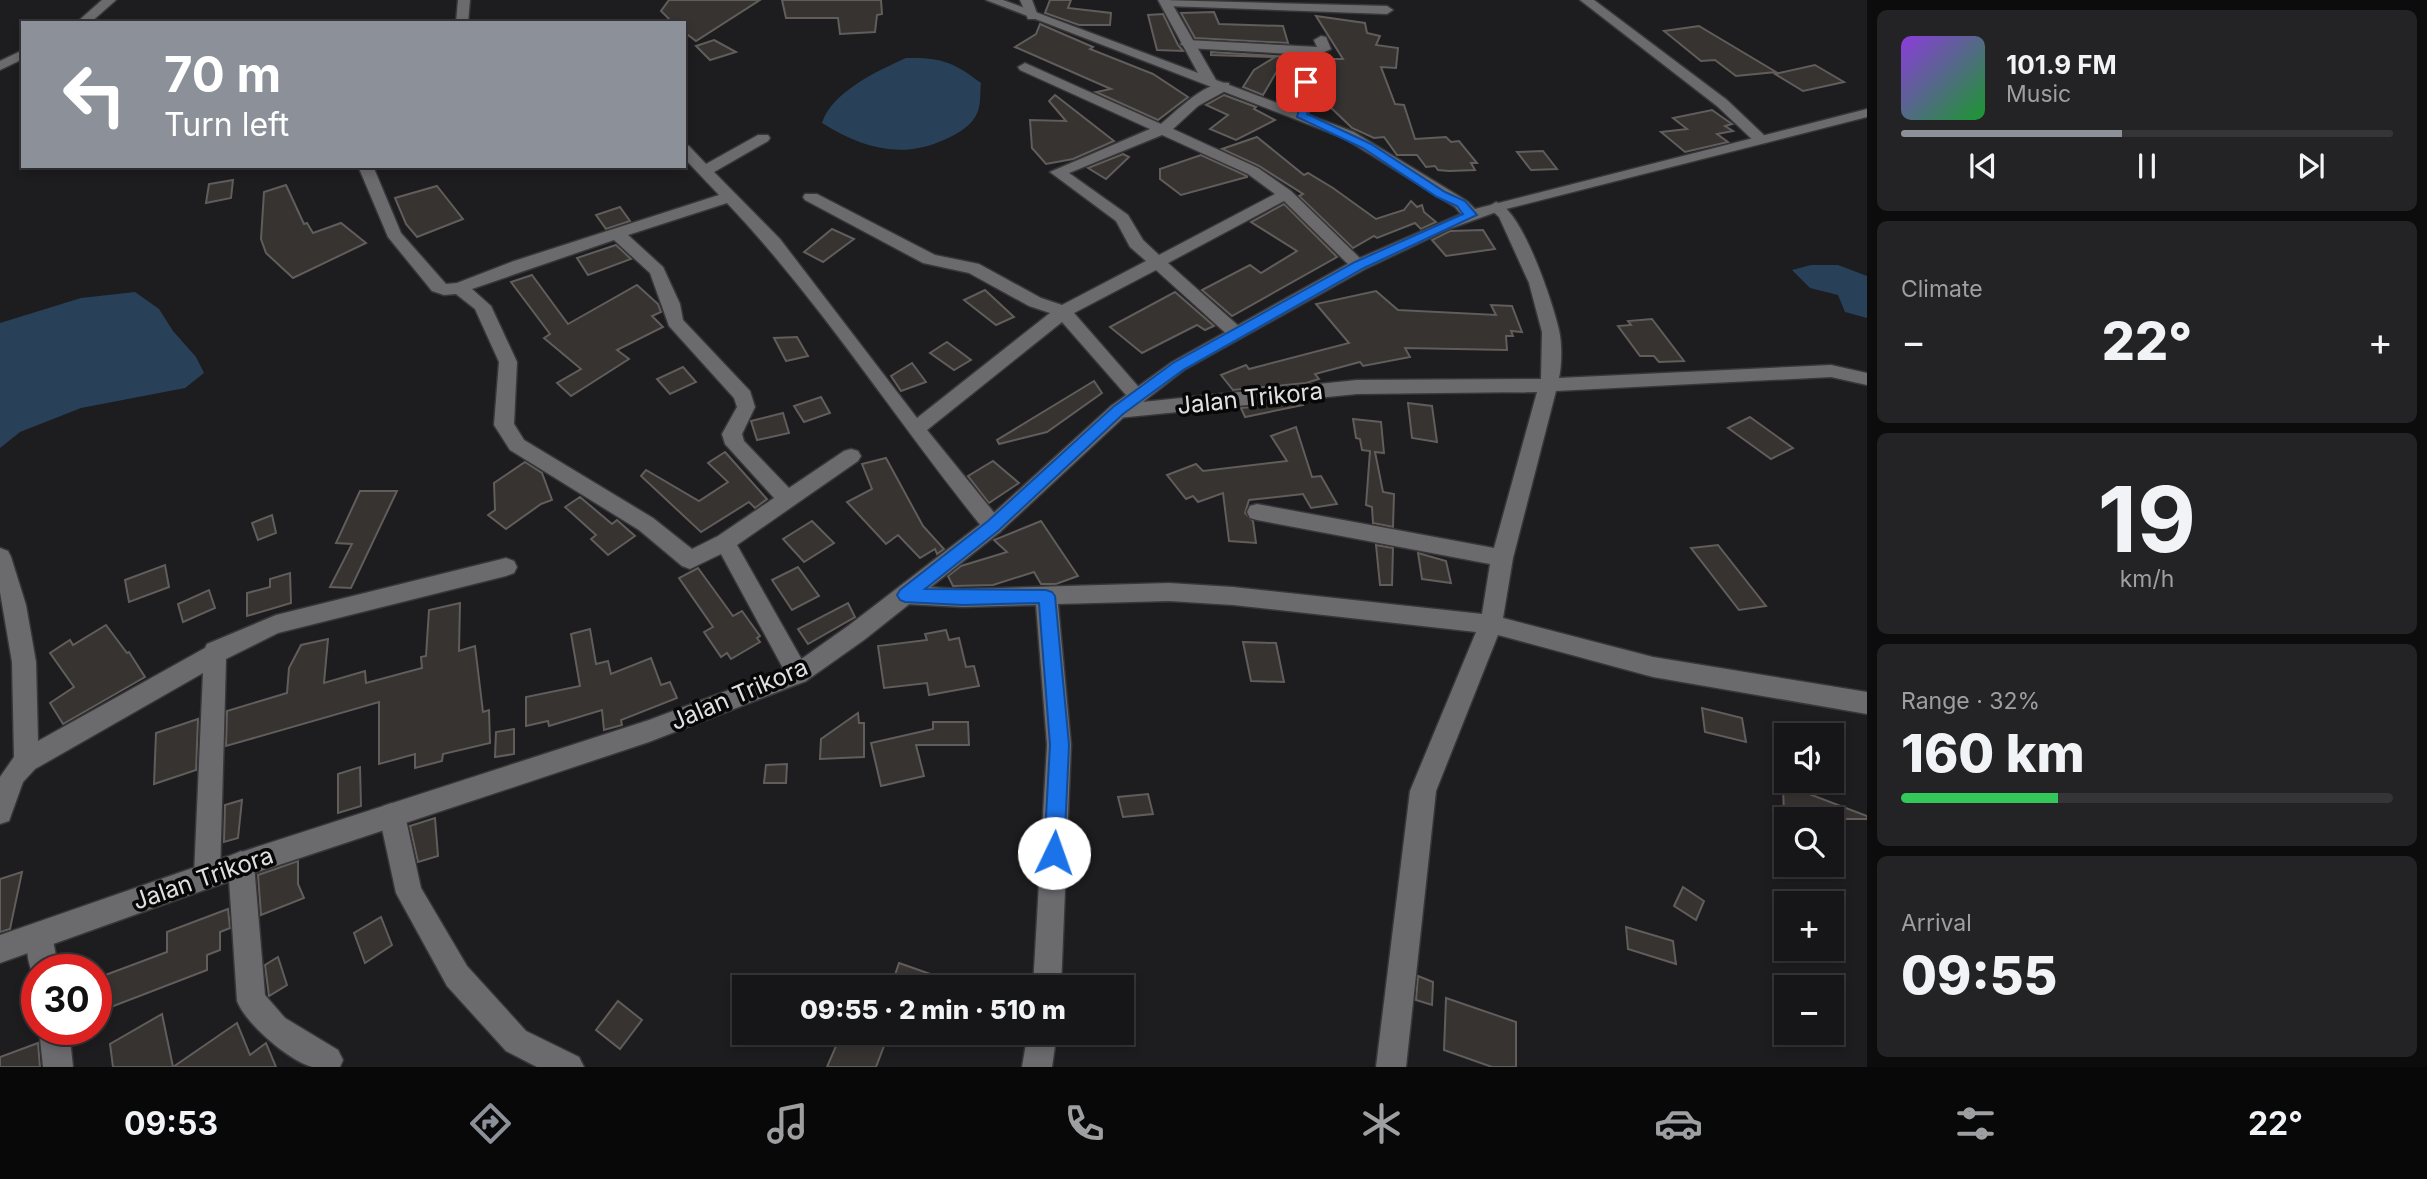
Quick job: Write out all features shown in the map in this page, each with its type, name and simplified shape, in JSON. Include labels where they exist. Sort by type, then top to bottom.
[{"type":"street","points":[[84,21],[110,0]]},
{"type":"street","points":[[462,21],[464,0]]},
{"type":"street","points":[[992,0],[1301,115],[1367,146],[1461,204],[1471,215]]},
{"type":"street","points":[[1026,0],[1032,16]]},
{"type":"street","points":[[1586,0],[1722,103],[1761,140]]},
{"type":"street","points":[[1209,80],[1165,1],[1387,10]]},
{"type":"street","points":[[1187,44],[1324,50],[1321,40]]},
{"type":"street","points":[[1297,50],[1310,90],[1301,115]]},
{"type":"street","points":[[0,66],[21,55]]},
{"type":"street","points":[[1025,67],[1235,161],[1286,194],[1359,265]]},
{"type":"street","points":[[1224,86],[1193,103],[1164,129],[1058,172],[1122,218],[1132,239],[1236,333]]},
{"type":"street","points":[[811,197],[929,259],[973,268],[1035,302],[1063,312],[1127,404],[1178,366],[1359,265],[1471,215],[1867,113]]},
{"type":"street","points":[[706,170],[762,138]]},
{"type":"street","points":[[686,151],[775,243],[993,526]]},
{"type":"street","points":[[366,168],[394,234],[438,287],[444,290],[460,288],[520,265],[731,196]]},
{"type":"street","points":[[916,429],[1063,312],[1286,194]]},
{"type":"street","points":[[1391,1067],[1423,791],[1491,624],[1502,558],[1551,374],[1551,332],[1537,283],[1506,215],[1496,207]]},
{"type":"street","points":[[618,235],[657,271],[671,304],[675,322],[743,396],[746,407],[732,434],[735,444],[788,499]]},
{"type":"street","points":[[460,288],[481,306],[508,362],[504,425],[517,445],[646,524],[690,560],[701,557],[851,456]]},
{"type":"street","name":"Jalan Trikora","points":[[0,948],[241,864],[674,723],[798,674],[993,526],[1127,404],[1357,387],[1548,386],[1831,371],[1867,379]]},
{"type":"street","points":[[1257,512],[1502,558]]},
{"type":"street","points":[[724,542],[798,674]]},
{"type":"street","points":[[0,557],[15,605],[24,662],[26,761]]},
{"type":"street","points":[[0,812],[13,775],[26,761],[215,652],[276,624],[506,567]]},
{"type":"street","points":[[905,595],[963,598],[1169,592],[1233,596],[1491,624],[1653,667],[1867,703]]},
{"type":"street","points":[[1046,596],[1059,745],[1048,975]]},
{"type":"street","points":[[206,876],[215,652]]},
{"type":"street","points":[[392,815],[410,893],[457,975],[516,1041],[569,1067]]},
{"type":"street","points":[[241,864],[251,1001],[275,1028],[328,1060]]},
{"type":"street","points":[[40,936],[43,954]]},
{"type":"street","points":[[56,1045],[58,1067]]},
{"type":"street","points":[[1037,1067],[1041,1045]]},
{"type":"water","points":[[906,58],[946,62],[981,83],[979,108],[969,124],[956,134],[930,145],[898,150],[867,145],[822,123],[827,112],[845,92],[869,76]]},
{"type":"water","points":[[1811,265],[1838,265],[1867,276],[1867,318],[1845,312],[1838,295],[1810,288],[1792,270]]},
{"type":"water","points":[[135,292],[159,309],[173,331],[196,357],[204,373],[185,388],[81,408],[20,432],[0,448],[0,323],[81,298]]},
{"type":"building","points":[[669,0],[760,0],[696,41],[686,34],[686,21],[671,21],[661,11]]},
{"type":"building","points":[[782,0],[881,0],[882,14],[877,15],[875,32],[840,34],[838,18],[786,18]]},
{"type":"building","points":[[1050,0],[1071,0],[1068,8],[1111,13],[1110,25],[1079,25],[1045,13]]},
{"type":"building","points":[[1214,12],[1219,24],[1283,26],[1288,43],[1195,38],[1181,13]]},
{"type":"building","points":[[1163,14],[1183,51],[1157,50],[1148,15]]},
{"type":"building","points":[[1316,16],[1365,23],[1367,33],[1380,36],[1376,45],[1398,48],[1396,68],[1381,67],[1395,104],[1404,105],[1415,139],[1446,137],[1451,142],[1459,141],[1477,163],[1471,163],[1475,170],[1438,170],[1435,166],[1426,167],[1417,155],[1397,155],[1384,137],[1374,138],[1352,128],[1324,101],[1320,59],[1343,59]]},
{"type":"building","points":[[1040,24],[1093,47],[1090,49],[1153,74],[1188,97],[1158,120],[1096,92],[1111,89],[1015,47],[1036,34]]},
{"type":"building","points":[[1699,26],[1776,72],[1736,76],[1715,60],[1701,61],[1664,31]]},
{"type":"building","points":[[714,40],[736,52],[710,60],[696,46]]},
{"type":"building","points":[[1211,52],[1290,57],[1285,57],[1263,95],[1243,87],[1254,70],[1275,57],[1211,55]]},
{"type":"building","points":[[1815,65],[1844,82],[1803,91],[1775,74]]},
{"type":"building","points":[[1055,95],[1114,141],[1073,159],[1046,164],[1032,148],[1030,120],[1066,121],[1049,101]]},
{"type":"building","points":[[1224,95],[1256,107],[1254,109],[1275,120],[1236,140],[1210,129],[1228,115],[1206,105]]},
{"type":"building","points":[[1712,110],[1732,124],[1725,126],[1733,131],[1717,134],[1728,142],[1685,152],[1661,132],[1687,129],[1673,118]]},
{"type":"building","points":[[1257,137],[1304,175],[1308,173],[1333,188],[1376,219],[1404,210],[1411,201],[1417,207],[1422,205],[1424,212],[1436,222],[1421,229],[1415,223],[1377,238],[1374,236],[1353,248],[1299,196],[1303,194],[1259,166],[1222,149]]},
{"type":"building","points":[[1543,151],[1557,169],[1531,170],[1517,152]]},
{"type":"building","points":[[1123,154],[1129,157],[1106,179],[1088,168]]},
{"type":"building","points":[[1201,155],[1247,177],[1181,195],[1160,179],[1160,169]]},
{"type":"building","points":[[233,180],[231,198],[206,203],[209,184]]},
{"type":"building","points":[[286,185],[304,224],[307,223],[313,233],[341,223],[366,243],[293,278],[266,253],[261,239],[264,192]]},
{"type":"building","points":[[437,186],[463,219],[417,237],[406,224],[395,198]]},
{"type":"building","points":[[1284,204],[1337,257],[1232,316],[1202,290],[1250,265],[1261,273],[1297,251],[1251,222]]},
{"type":"building","points":[[620,207],[630,221],[606,229],[596,215]]},
{"type":"building","points":[[832,229],[854,239],[823,262],[804,252]]},
{"type":"building","points":[[1483,230],[1495,249],[1446,256],[1432,240],[1450,231]]},
{"type":"building","points":[[616,245],[631,259],[588,275],[577,258]]},
{"type":"building","points":[[532,275],[568,324],[637,285],[658,304],[661,312],[652,316],[663,327],[617,350],[629,359],[571,396],[557,383],[581,369],[544,338],[550,334],[511,282]]},
{"type":"building","points":[[985,290],[1014,317],[996,325],[964,300]]},
{"type":"building","points":[[1376,291],[1398,310],[1496,315],[1491,305],[1512,306],[1522,332],[1511,331],[1513,336],[1506,336],[1507,350],[1405,348],[1410,357],[1363,366],[1360,362],[1315,374],[1319,379],[1306,383],[1233,390],[1221,375],[1246,365],[1249,369],[1349,343],[1316,304]]},
{"type":"building","points":[[1175,292],[1214,326],[1205,330],[1197,325],[1142,353],[1110,327]]},
{"type":"building","points":[[1652,319],[1684,361],[1659,362],[1654,356],[1640,356],[1618,326],[1631,325],[1628,321]]},
{"type":"building","points":[[797,337],[808,356],[786,361],[774,338]]},
{"type":"building","points":[[947,342],[971,360],[954,370],[930,353]]},
{"type":"building","points":[[912,363],[926,382],[901,391],[891,376]]},
{"type":"building","points":[[683,367],[696,382],[670,394],[657,379]]},
{"type":"building","points":[[1094,381],[1102,393],[1047,432],[999,444],[997,440]]},
{"type":"building","points":[[821,397],[830,413],[804,422],[794,406]]},
{"type":"building","points":[[1302,402],[1303,405],[1245,417],[1241,408]]},
{"type":"building","points":[[1408,403],[1432,406],[1437,442],[1412,438]]},
{"type":"building","points":[[783,413],[789,433],[757,440],[751,421]]},
{"type":"building","points":[[1750,417],[1793,448],[1771,459],[1728,428]]},
{"type":"building","points":[[1353,419],[1381,422],[1384,453],[1375,452],[1383,492],[1394,494],[1393,527],[1373,523],[1372,507],[1366,505],[1370,451],[1362,450],[1360,439],[1356,438]]},
{"type":"building","points":[[1296,427],[1312,477],[1321,476],[1337,504],[1311,508],[1303,494],[1249,500],[1245,513],[1253,521],[1256,543],[1229,541],[1223,493],[1198,502],[1193,496],[1186,499],[1167,475],[1196,464],[1203,471],[1287,461],[1271,436]]},
{"type":"building","points":[[725,452],[767,499],[755,508],[749,502],[701,532],[641,476],[646,470],[699,501],[728,482],[708,463]]},
{"type":"building","points":[[886,458],[923,526],[944,549],[937,554],[935,549],[920,558],[898,535],[886,544],[847,502],[872,489],[862,464]]},
{"type":"building","points":[[993,461],[1019,483],[989,503],[968,476]]},
{"type":"building","points":[[525,462],[542,473],[552,500],[541,504],[506,529],[488,515],[495,510],[494,483]]},
{"type":"building","points":[[360,491],[397,491],[351,588],[330,587],[352,544],[336,543]]},
{"type":"building","points":[[580,497],[612,524],[617,520],[635,536],[608,555],[591,539],[596,535],[565,507]]},
{"type":"building","points":[[272,515],[276,533],[258,540],[252,523]]},
{"type":"building","points":[[812,521],[834,543],[804,562],[783,539]]},
{"type":"building","points":[[1041,521],[1078,576],[1056,584],[1041,584],[1034,572],[993,585],[953,586],[948,576],[961,566],[1007,552],[994,540]]},
{"type":"building","points":[[1376,545],[1393,548],[1392,585],[1380,585]]},
{"type":"building","points":[[1718,545],[1766,606],[1739,610],[1691,548]]},
{"type":"building","points":[[1418,553],[1446,561],[1451,583],[1422,579]]},
{"type":"building","points":[[165,565],[169,587],[129,602],[125,580]]},
{"type":"building","points":[[798,567],[819,596],[792,610],[772,580]]},
{"type":"building","points":[[698,568],[733,616],[742,611],[760,636],[757,638],[760,642],[731,659],[727,653],[721,657],[704,632],[713,627],[679,578]]},
{"type":"building","points":[[290,573],[291,603],[247,616],[247,593],[270,587],[270,579]]},
{"type":"building","points":[[209,590],[215,608],[183,622],[178,604]]},
{"type":"building","points":[[460,603],[459,651],[475,646],[483,712],[489,710],[490,743],[443,754],[442,761],[415,768],[415,754],[379,764],[379,702],[226,746],[227,711],[287,693],[289,668],[301,645],[328,639],[324,683],[365,671],[366,683],[422,668],[421,657],[426,656],[429,610]]},
{"type":"building","points":[[848,603],[855,617],[808,644],[798,629]]},
{"type":"building","points":[[106,625],[127,653],[129,652],[145,677],[63,724],[50,703],[74,687],[50,653],[70,640],[73,645]]},
{"type":"building","points":[[590,629],[596,664],[608,661],[611,674],[651,658],[661,685],[670,682],[677,698],[621,720],[622,725],[604,730],[602,710],[549,726],[548,721],[526,726],[526,697],[580,686],[571,634]]},
{"type":"building","points":[[946,630],[949,640],[959,638],[966,667],[974,666],[979,686],[929,695],[927,683],[884,688],[878,646],[927,640],[925,634]]},
{"type":"building","points":[[1243,642],[1276,643],[1284,682],[1251,681]]},
{"type":"building","points":[[1702,708],[1742,718],[1746,742],[1705,732]]},
{"type":"building","points":[[858,713],[859,723],[864,723],[864,757],[820,759],[821,739]]},
{"type":"building","points":[[198,719],[196,770],[154,784],[156,733]]},
{"type":"building","points":[[933,722],[968,722],[969,745],[916,745],[924,776],[881,786],[871,743],[933,729]]},
{"type":"building","points":[[514,729],[514,754],[495,757],[496,732]]},
{"type":"building","points":[[787,764],[786,783],[764,783],[766,765]]},
{"type":"building","points":[[360,767],[361,806],[338,813],[338,774]]},
{"type":"building","points":[[1783,793],[1807,793],[1843,807],[1784,807]]},
{"type":"building","points":[[1148,794],[1153,814],[1123,817],[1118,797]]},
{"type":"building","points":[[242,800],[238,838],[224,842],[225,805]]},
{"type":"building","points":[[1844,807],[1867,816],[1867,819],[1844,819]]},
{"type":"building","points":[[435,818],[438,856],[418,862],[410,826]]},
{"type":"building","points":[[298,861],[298,884],[304,898],[261,915],[258,875]]},
{"type":"building","points":[[22,872],[10,929],[0,932],[0,879]]},
{"type":"building","points":[[1683,887],[1704,901],[1696,920],[1674,906]]},
{"type":"building","points":[[228,909],[230,928],[220,932],[220,950],[207,955],[207,970],[112,1007],[112,973],[167,952],[167,932]]},
{"type":"building","points":[[381,917],[392,945],[365,963],[354,933]]},
{"type":"building","points":[[1626,927],[1673,941],[1676,964],[1628,949]]},
{"type":"building","points":[[278,957],[287,985],[269,996],[265,965]]},
{"type":"building","points":[[899,963],[933,975],[895,975]]},
{"type":"building","points":[[1418,976],[1433,982],[1432,1005],[1416,1000]]},
{"type":"building","points":[[1446,998],[1516,1022],[1516,1067],[1492,1067],[1444,1050]]},
{"type":"building","points":[[618,1001],[642,1020],[620,1049],[596,1030]]},
{"type":"building","points":[[162,1014],[173,1067],[113,1067],[112,1043]]},
{"type":"building","points":[[237,1023],[250,1055],[266,1043],[276,1067],[173,1067]]},
{"type":"building","points":[[38,1045],[40,1067],[0,1067],[0,1057]]},
{"type":"building","points":[[836,1045],[884,1045],[876,1067],[827,1067]]},
{"type":"route","points":[[1054,853],[1059,745],[1046,596],[963,598],[905,595],[993,526],[1118,411],[1178,366],[1359,265],[1471,215],[1461,204],[1349,135],[1301,115],[1310,90],[1306,82]]}]
